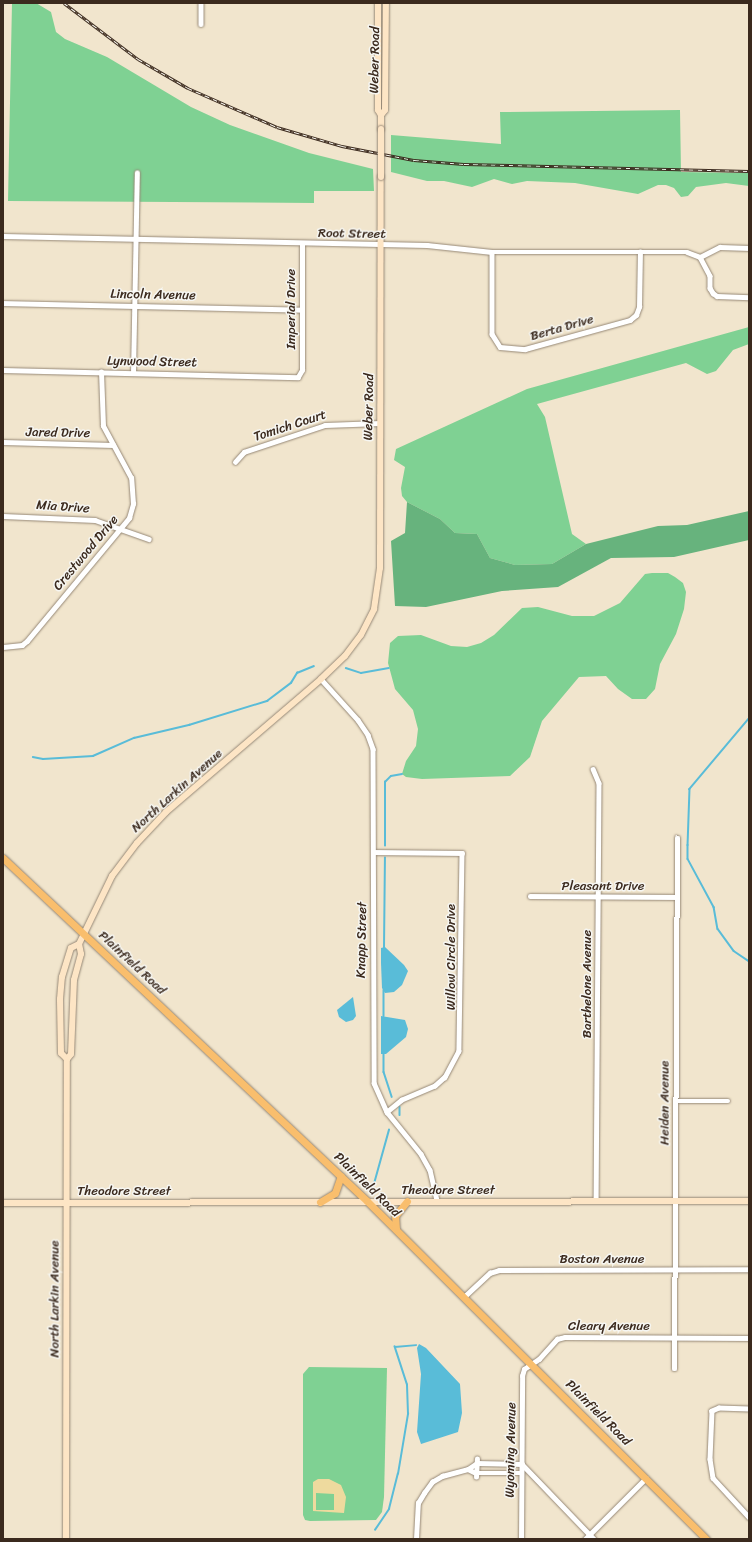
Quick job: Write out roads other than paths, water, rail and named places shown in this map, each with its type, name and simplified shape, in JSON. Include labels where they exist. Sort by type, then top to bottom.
[{"type":"main road","name":"Weber Road","points":[[321,680],[345,656],[361,635],[374,609],[379,589],[382,245],[381,116],[378,110],[378,3]]},
{"type":"main road","name":"Weber Road","points":[[381,116],[385,110],[386,3]]},
{"type":"main road","name":"North Larkin Avenue","points":[[67,1059],[61,1053],[60,999],[62,977],[71,948],[79,944],[112,876],[137,842],[166,812],[321,680]]},
{"type":"main road","name":"Plainfield Road","points":[[3,858],[396,1229],[465,1296],[706,1539]]},
{"type":"main road","name":"North Larkin Avenue","points":[[66,1539],[67,1059],[71,1054],[74,980],[81,954],[79,944]]},
{"type":"main road","points":[[320,1202],[335,1193],[341,1176]]},
{"type":"main road","name":"Theodore Street","points":[[3,1203],[437,1200],[749,1201]]},
{"type":"main road","points":[[396,1229],[395,1216],[407,1201]]},
{"type":"street","points":[[201,3],[201,24]]},
{"type":"street","points":[[133,372],[137,174]]},
{"type":"street","name":"Root Street","points":[[3,236],[302,244],[427,245],[492,252],[687,252],[700,257]]},
{"type":"street","name":"Imperial Drive","points":[[299,374],[302,370],[302,244]]},
{"type":"street","points":[[749,248],[720,247],[700,257],[710,276],[710,288],[713,292],[718,296],[749,297]]},
{"type":"street","name":"Berta Drive","points":[[492,252],[492,334],[500,347],[525,349],[630,320],[636,315],[639,307],[640,252]]},
{"type":"street","name":"Lincoln Avenue","points":[[3,303],[302,310]]},
{"type":"street","name":"Lynwood Street","points":[[3,370],[298,377],[299,374]]},
{"type":"street","name":"Crestwood Drive","points":[[3,647],[22,645],[129,518],[133,491],[131,478],[113,445],[101,415],[101,372]]},
{"type":"street","name":"Tomich Court","points":[[235,462],[244,452],[325,425],[380,423]]},
{"type":"street","name":"Jared Drive","points":[[3,442],[113,445]]},
{"type":"street","name":"Mia Drive","points":[[3,516],[77,517],[95,520],[149,539]]},
{"type":"street","name":"Knapp Street","points":[[321,680],[358,720],[368,735],[373,749],[374,852],[372,1061],[374,1082],[387,1112],[417,1149],[430,1170],[437,1200]]},
{"type":"street","name":"Barthelone Avenue","points":[[593,769],[599,783],[596,1201]]},
{"type":"street","name":"Heiden Avenue","points":[[674,1369],[677,1101],[677,838]]},
{"type":"street","name":"Willow Circle Drive","points":[[374,852],[462,853],[459,1051],[445,1077],[435,1086],[402,1100],[387,1112]]},
{"type":"street","name":"Pleasant Drive","points":[[530,896],[677,897]]},
{"type":"street","points":[[677,1101],[728,1101]]},
{"type":"street","name":"Boston Avenue","points":[[465,1296],[490,1274],[499,1270],[749,1269]]},
{"type":"street","name":"Cleary Avenue","points":[[531,1364],[561,1337],[749,1338]]},
{"type":"street","name":"Wyoming Avenue","points":[[521,1539],[522,1376],[524,1369],[531,1364]]},
{"type":"street","points":[[749,1409],[719,1408],[712,1411],[710,1423],[712,1474],[720,1488],[749,1517]]},
{"type":"street","points":[[476,1475],[477,1461]]},
{"type":"street","points":[[416,1539],[418,1504],[432,1482],[442,1476],[468,1469],[477,1461],[522,1464],[594,1539]]},
{"type":"street","points":[[468,1469],[476,1475],[522,1473]]},
{"type":"street","points":[[585,1539],[647,1478]]},
{"type":"water","points":[[385,947],[404,965],[408,971],[402,985],[394,992],[385,993],[382,988],[381,948]]},
{"type":"water","points":[[353,997],[356,1016],[353,1020],[346,1022],[339,1017],[337,1010]]},
{"type":"water","points":[[381,1016],[405,1020],[408,1029],[406,1037],[386,1054],[381,1054]]},
{"type":"water","points":[[419,1344],[426,1348],[460,1384],[462,1413],[458,1432],[421,1444],[417,1432],[421,1374],[417,1348]]},
{"type":"waterway","points":[[33,757],[43,759],[93,756],[134,738],[189,725],[267,701],[291,683],[297,673],[314,666]]},
{"type":"waterway","points":[[346,668],[361,673],[389,668]]},
{"type":"waterway","points":[[749,719],[690,789],[688,845],[688,859],[714,907],[718,929],[734,951],[749,961]]},
{"type":"waterway","points":[[385,846],[385,782],[391,776],[402,774]]},
{"type":"waterway","points":[[384,948],[385,858]]},
{"type":"waterway","points":[[384,990],[384,1016]]},
{"type":"waterway","points":[[384,1052],[384,1072],[392,1097]]},
{"type":"waterway","points":[[400,1107],[400,1115]]},
{"type":"waterway","points":[[374,1184],[389,1130]]},
{"type":"waterway","points":[[375,1530],[389,1509],[398,1474],[408,1414],[407,1385],[395,1347],[416,1345]]},
{"type":"railway","points":[[64,3],[138,59],[188,88],[277,127],[342,146],[414,160],[464,164],[749,171]]}]
